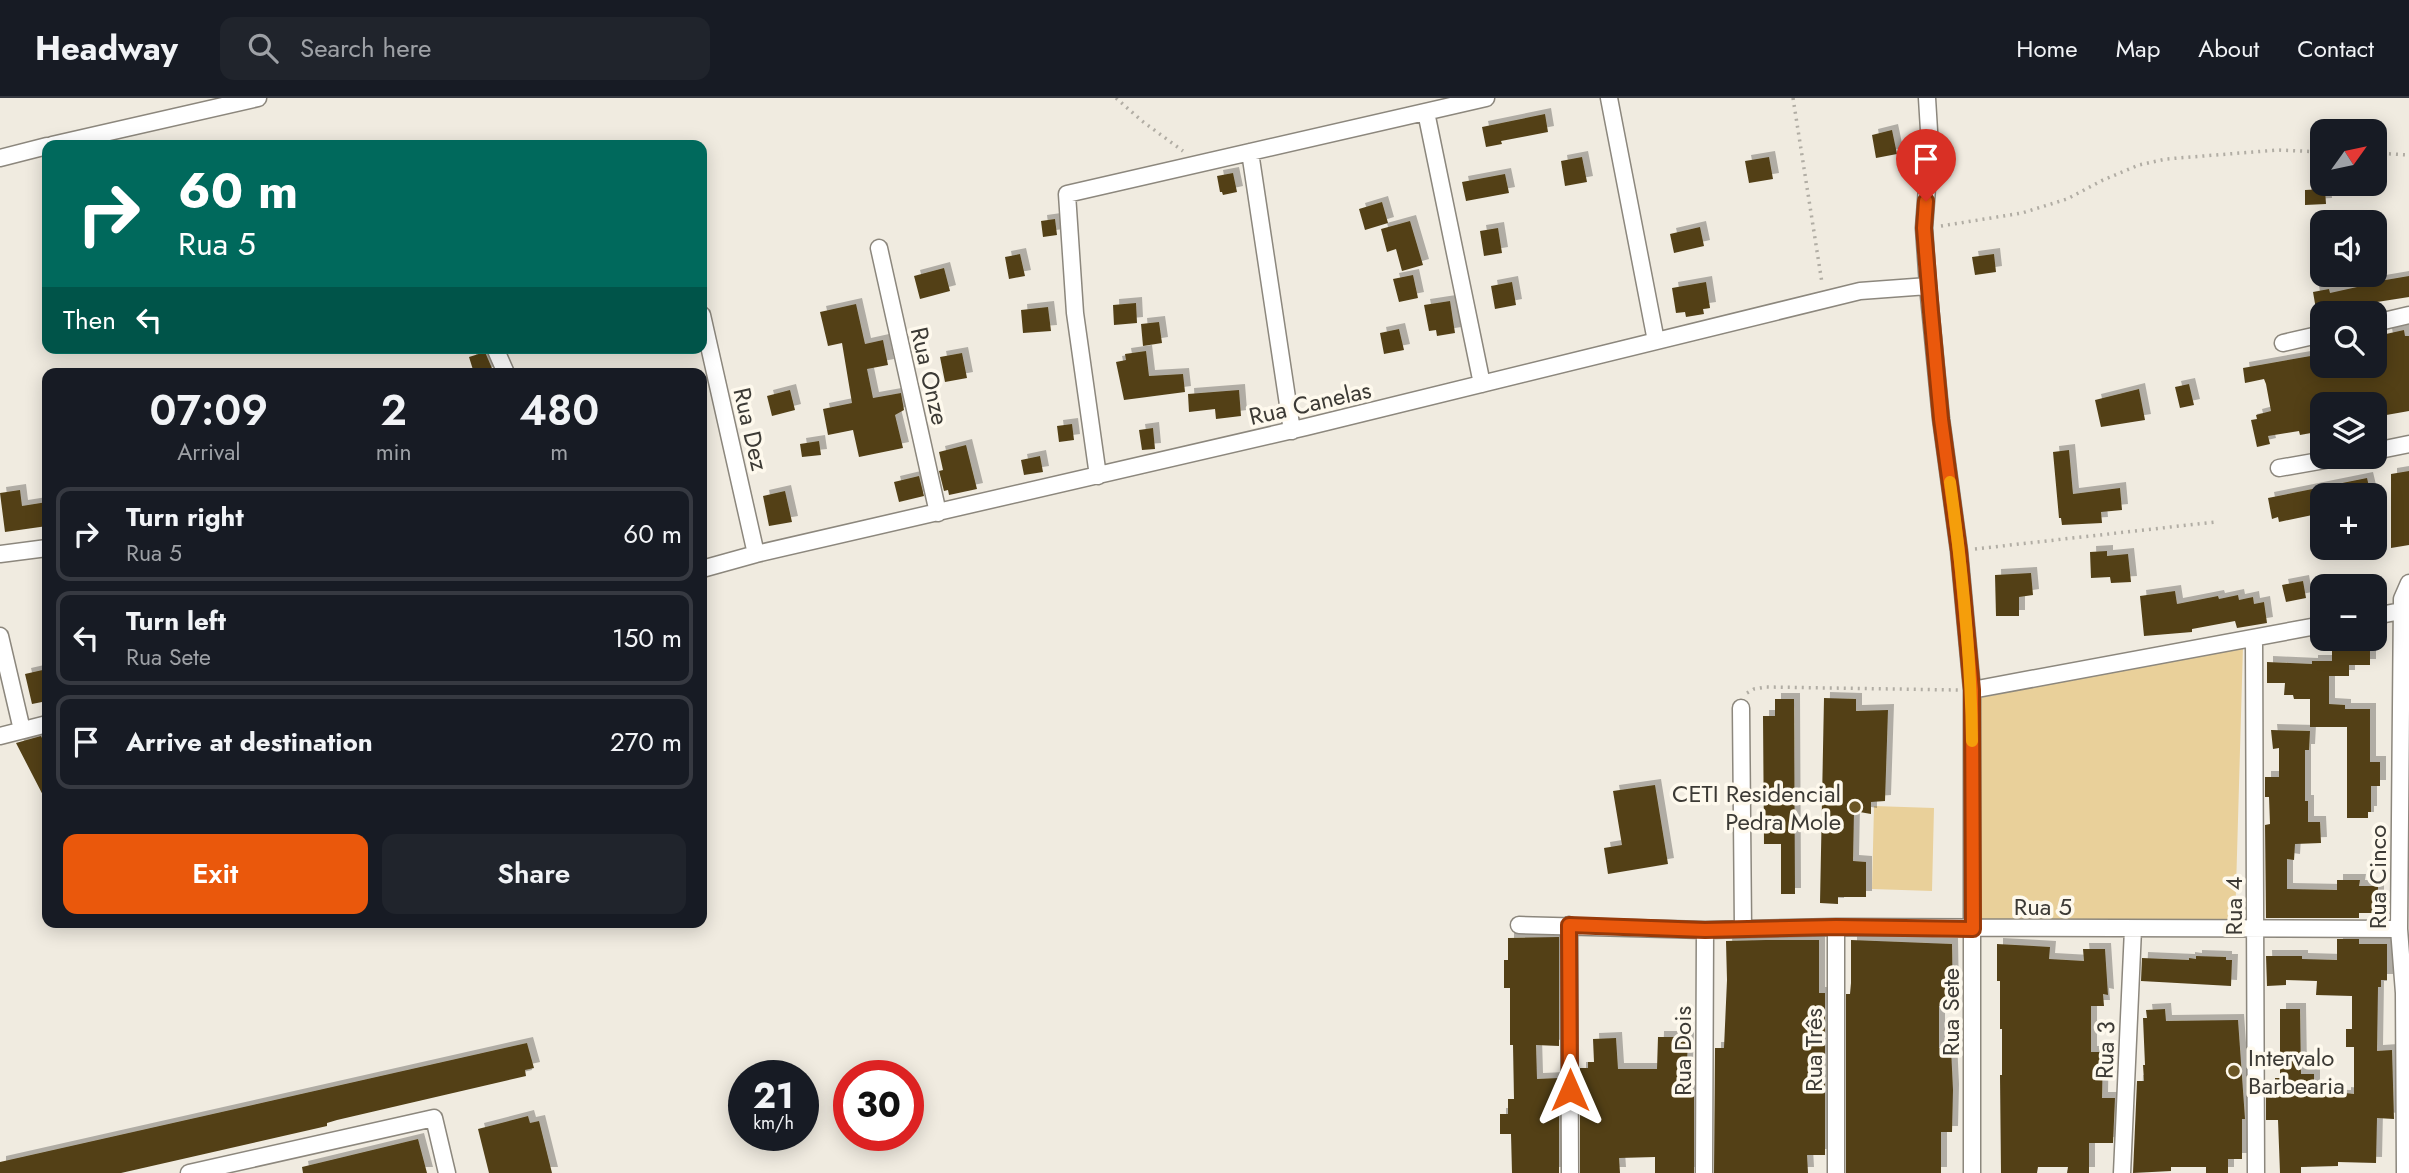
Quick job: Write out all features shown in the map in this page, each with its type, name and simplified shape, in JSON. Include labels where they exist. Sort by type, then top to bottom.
[{"type":"street","points":[[74,140],[258,98]]},
{"type":"street","points":[[1098,476],[1075,313],[1067,194],[1486,98]]},
{"type":"street","points":[[1609,98],[1656,341]]},
{"type":"street","name":"Rua Sete","points":[[1927,98],[1930,147],[1924,228],[1928,286],[1941,419],[1959,551],[1972,690],[1972,1173]]},
{"type":"street","points":[[1426,112],[1482,384]]},
{"type":"street","points":[[0,158],[42,147]]},
{"type":"street","points":[[1250,152],[1292,431]]},
{"type":"street","name":"Rua Onze","points":[[878,248],[938,513]]},
{"type":"street","name":"Rua Canelas","points":[[707,568],[756,554],[1292,431],[1860,291],[1928,286]]},
{"type":"street","points":[[2387,320],[2409,315]]},
{"type":"street","name":"Rua Dez","points":[[707,337],[756,554]]},
{"type":"street","points":[[2283,343],[2310,337]]},
{"type":"street","points":[[2387,449],[2409,444]]},
{"type":"street","points":[[2279,468],[2310,463]]},
{"type":"street","points":[[0,554],[42,549]]},
{"type":"street","name":"Rua Cinco","points":[[2405,1173],[2406,994],[2399,929],[2404,909],[2402,599],[2409,583]]},
{"type":"street","points":[[2387,614],[2402,611]]},
{"type":"street","points":[[1972,690],[2310,627]]},
{"type":"street","points":[[0,636],[22,730]]},
{"type":"street","name":"Rua 4","points":[[2254,638],[2256,1173]]},
{"type":"street","points":[[1741,708],[1743,928]]},
{"type":"street","points":[[0,736],[42,725]]},
{"type":"street","name":"Rua 5","points":[[1518,925],[1705,930],[1836,927],[2399,929]]},
{"type":"street","points":[[1569,925],[1570,1173]]},
{"type":"street","name":"Rua Três","points":[[1836,927],[1836,1173]]},
{"type":"street","name":"Rua 3","points":[[2123,1173],[2133,929]]},
{"type":"street","name":"Rua Dois","points":[[1704,1173],[1705,930]]},
{"type":"street","points":[[189,1173],[434,1118],[447,1173]]},
{"type":"path","points":[[1116,98],[1142,121],[1203,163]]},
{"type":"path","points":[[1793,98],[1825,300]]},
{"type":"path","points":[[1924,228],[2022,213],[2067,199],[2139,165],[2166,159],[2278,150],[2310,151]]},
{"type":"path","points":[[2387,154],[2409,155]]},
{"type":"path","points":[[1959,551],[2215,522]]},
{"type":"path","points":[[1741,708],[1743,698],[1748,692],[1766,687],[1972,690]]},
{"type":"shaded area","points":[[2243,646],[2235,924],[1979,922],[1980,698]]},
{"type":"shaded area","points":[[1874,806],[1934,808],[1932,891],[1872,889]]},
{"type":"building","points":[[1545,114],[1548,132],[1501,141],[1502,144],[1486,147],[1482,127]]},
{"type":"building","points":[[1892,130],[1897,154],[1876,158],[1872,135]]},
{"type":"building","points":[[1582,157],[1587,182],[1565,186],[1561,161]]},
{"type":"building","points":[[1769,157],[1773,179],[1749,183],[1745,161]]},
{"type":"building","points":[[1233,173],[1237,192],[1223,195],[1217,176]]},
{"type":"building","points":[[1505,174],[1509,193],[1466,201],[1462,182]]},
{"type":"building","points":[[2305,190],[2310,190],[2310,196],[2325,196],[2326,204],[2305,205]]},
{"type":"building","points":[[1382,202],[1388,223],[1365,230],[1359,209]]},
{"type":"building","points":[[1055,219],[1057,235],[1043,237],[1041,221]]},
{"type":"building","points":[[1410,221],[1423,265],[1402,271],[1396,249],[1387,252],[1381,229]]},
{"type":"building","points":[[1700,227],[1704,246],[1674,253],[1670,234]]},
{"type":"building","points":[[1498,228],[1502,253],[1484,256],[1480,231]]},
{"type":"building","points":[[1020,254],[1025,276],[1009,279],[1005,257]]},
{"type":"building","points":[[1994,254],[1996,272],[1975,275],[1972,257]]},
{"type":"building","points":[[944,268],[950,291],[920,299],[914,276]]},
{"type":"building","points":[[1413,275],[1418,298],[1399,302],[1393,279]]},
{"type":"building","points":[[2409,276],[2409,297],[2383,301],[2315,301],[2313,292],[2329,289],[2330,293],[2357,287],[2387,287],[2387,280]]},
{"type":"building","points":[[1512,282],[1516,305],[1495,309],[1491,286]]},
{"type":"building","points":[[1706,282],[1710,308],[1703,309],[1704,314],[1686,317],[1685,312],[1676,313],[1672,288]]},
{"type":"building","points":[[1450,301],[1455,333],[1437,336],[1436,330],[1429,331],[1424,305]]},
{"type":"building","points":[[1136,303],[1137,323],[1114,325],[1113,305]]},
{"type":"building","points":[[856,304],[865,344],[883,340],[888,365],[867,369],[873,398],[901,393],[904,410],[895,415],[903,448],[859,457],[853,430],[828,435],[823,409],[852,403],[842,343],[828,346],[820,312]]},
{"type":"building","points":[[1048,307],[1051,331],[1023,333],[1021,310]]},
{"type":"building","points":[[1159,322],[1162,343],[1143,346],[1141,324]]},
{"type":"building","points":[[1399,329],[1404,350],[1384,354],[1380,333]]},
{"type":"building","points":[[2404,330],[2405,336],[2409,336],[2409,411],[2387,415],[2387,392],[2310,392],[2310,433],[2300,435],[2299,431],[2268,436],[2270,444],[2257,447],[2251,420],[2257,419],[2256,415],[2271,411],[2264,379],[2245,383],[2243,368],[2310,356],[2310,378],[2387,378],[2387,334]]},
{"type":"building","points":[[1146,351],[1149,376],[1183,374],[1185,392],[1124,400],[1116,362],[1126,360],[1125,354]]},
{"type":"building","points":[[962,353],[967,378],[945,382],[940,357]]},
{"type":"building","points":[[486,354],[492,368],[472,368],[469,357]]},
{"type":"building","points":[[2189,384],[2194,405],[2180,408],[2175,387]]},
{"type":"building","points":[[2139,389],[2145,420],[2101,427],[2095,400]]},
{"type":"building","points":[[790,390],[795,410],[772,416],[767,396]]},
{"type":"building","points":[[1239,390],[1241,416],[1216,419],[1215,409],[1189,412],[1188,394]]},
{"type":"building","points":[[1072,424],[1074,440],[1059,442],[1057,426]]},
{"type":"building","points":[[1153,428],[1155,449],[1142,450],[1139,430]]},
{"type":"building","points":[[819,441],[821,455],[802,457],[800,444]]},
{"type":"building","points":[[966,445],[977,489],[949,495],[948,490],[944,491],[939,471],[943,470],[939,452]]},
{"type":"building","points":[[2069,450],[2073,494],[2120,488],[2122,510],[2101,512],[2102,523],[2062,525],[2059,518],[2053,452]]},
{"type":"building","points":[[1040,456],[1043,472],[1024,475],[1021,460]]},
{"type":"building","points":[[2409,471],[2409,545],[2391,548],[2391,474]]},
{"type":"building","points":[[919,476],[924,496],[899,502],[894,482]]},
{"type":"building","points":[[2367,478],[2368,483],[2342,483]]},
{"type":"building","points":[[20,490],[22,506],[42,503],[42,527],[5,532],[0,493]]},
{"type":"building","points":[[2310,490],[2310,516],[2279,522],[2278,517],[2272,519],[2268,498]]},
{"type":"building","points":[[785,491],[792,522],[769,526],[763,496]]},
{"type":"building","points":[[2107,551],[2107,556],[2128,554],[2131,582],[2111,583],[2110,577],[2091,578],[2090,552]]},
{"type":"building","points":[[2031,573],[2033,595],[2019,597],[2019,616],[1996,616],[1995,575]]},
{"type":"building","points":[[2303,581],[2306,598],[2286,602],[2282,585]]},
{"type":"building","points":[[2175,591],[2177,604],[2218,596],[2219,599],[2238,595],[2239,600],[2253,597],[2254,604],[2264,602],[2267,623],[2237,628],[2235,621],[2192,629],[2192,632],[2144,636],[2140,596]]},
{"type":"building","points":[[2332,651],[2370,651],[2370,665],[2349,665],[2349,676],[2329,676],[2329,704],[2345,705],[2345,709],[2370,709],[2370,762],[2380,762],[2380,786],[2371,786],[2371,812],[2368,812],[2368,818],[2347,818],[2347,727],[2310,727],[2310,699],[2294,699],[2293,695],[2284,695],[2285,683],[2267,683],[2267,662],[2312,664],[2312,661],[2332,661]]},
{"type":"building","points":[[42,670],[42,702],[32,704],[25,674]]},
{"type":"building","points":[[1824,698],[1856,699],[1856,711],[1888,710],[1885,801],[1871,802],[1871,814],[1854,811],[1853,861],[1866,862],[1866,897],[1838,897],[1838,904],[1820,903]]},
{"type":"building","points":[[1775,699],[1794,699],[1795,894],[1781,894],[1781,844],[1764,844],[1763,716],[1775,716]]},
{"type":"building","points":[[2271,730],[2310,731],[2309,750],[2305,750],[2305,801],[2308,801],[2308,822],[2320,822],[2321,843],[2295,844],[2294,860],[2287,859],[2287,889],[2337,890],[2337,880],[2360,880],[2359,886],[2378,886],[2378,913],[2359,913],[2359,918],[2266,918],[2265,825],[2270,824],[2269,797],[2265,797],[2265,777],[2279,777],[2279,748],[2273,749]]},
{"type":"building","points":[[41,736],[42,793],[16,743]]},
{"type":"building","points":[[1655,785],[1668,864],[1608,874],[1604,848],[1622,845],[1613,791]]},
{"type":"building","points":[[1559,937],[1559,1046],[1536,1045],[1537,1079],[1559,1078],[1559,1173],[1512,1173],[1511,1134],[1500,1134],[1500,1114],[1508,1114],[1508,1099],[1514,1099],[1510,988],[1504,988],[1504,960],[1508,960],[1508,938]]},
{"type":"building","points":[[2337,939],[2359,939],[2359,944],[2387,944],[2387,980],[2381,980],[2381,987],[2378,987],[2377,1051],[2392,1050],[2394,1119],[2377,1118],[2376,1163],[2338,1162],[2338,1166],[2301,1167],[2301,1173],[2280,1173],[2278,1120],[2266,1120],[2266,1097],[2276,1098],[2275,1078],[2280,1078],[2280,1009],[2300,1009],[2301,1074],[2314,1074],[2314,1095],[2345,1096],[2345,1093],[2354,1094],[2354,1047],[2346,1047],[2346,1029],[2352,1029],[2352,996],[2316,995],[2317,981],[2286,980],[2286,985],[2267,986],[2266,956],[2337,960]]},
{"type":"building","points":[[1819,940],[1819,993],[1825,993],[1825,1155],[1807,1155],[1808,1173],[1714,1173],[1715,1048],[1724,1048],[1726,941]]},
{"type":"building","points":[[1851,940],[1952,944],[1953,1006],[1939,1006],[1939,1048],[1951,1048],[1953,1090],[1952,1132],[1941,1132],[1941,1173],[1846,1173],[1846,994],[1850,994]]},
{"type":"building","points":[[1997,944],[2050,947],[2049,959],[2084,961],[2083,949],[2105,949],[2108,995],[2103,994],[2104,1006],[2091,1006],[2091,1052],[2103,1052],[2102,1098],[2115,1098],[2113,1143],[2089,1143],[2089,1173],[2067,1173],[2068,1167],[2038,1167],[2037,1173],[2001,1173],[2002,1029],[2000,981],[1997,981]]},
{"type":"building","points":[[2196,956],[2226,957],[2226,960],[2232,960],[2231,986],[2141,981],[2142,958],[2189,960],[2196,959]]},
{"type":"building","points":[[2165,1009],[2166,1021],[2238,1020],[2245,1119],[2242,1119],[2242,1159],[2228,1159],[2228,1173],[2206,1173],[2206,1167],[2171,1167],[2171,1171],[2133,1173],[2137,1081],[2144,1081],[2143,1018],[2147,1018],[2146,1010]]},
{"type":"building","points":[[1658,1037],[1688,1037],[1686,1091],[1694,1091],[1694,1173],[1655,1173],[1655,1157],[1619,1158],[1620,1173],[1580,1173],[1580,1068],[1588,1068],[1588,1062],[1594,1062],[1593,1039],[1616,1038],[1618,1069],[1657,1069]]},
{"type":"building","points":[[527,1043],[534,1068],[525,1070],[526,1076],[337,1120],[327,1123],[327,1126],[121,1173],[0,1173],[0,1162]]},
{"type":"building","points":[[528,1116],[530,1123],[539,1121],[552,1173],[489,1173],[478,1129]]},
{"type":"building","points":[[418,1139],[427,1173],[303,1173],[302,1167]]},
{"type":"slow traffic","points":[[1950,482],[1972,690],[1972,741]]},
{"type":"place","name":"CETI Residencial Pedra Mole","points":[[1855,807]]},
{"type":"place","name":"Intervalo Barbearia","points":[[2234,1071]]},
{"type":"route","points":[[1570,1090],[1569,925],[1705,930],[1836,927],[1973,929],[1972,690],[1959,551],[1941,419],[1924,228],[1926,201]]}]
